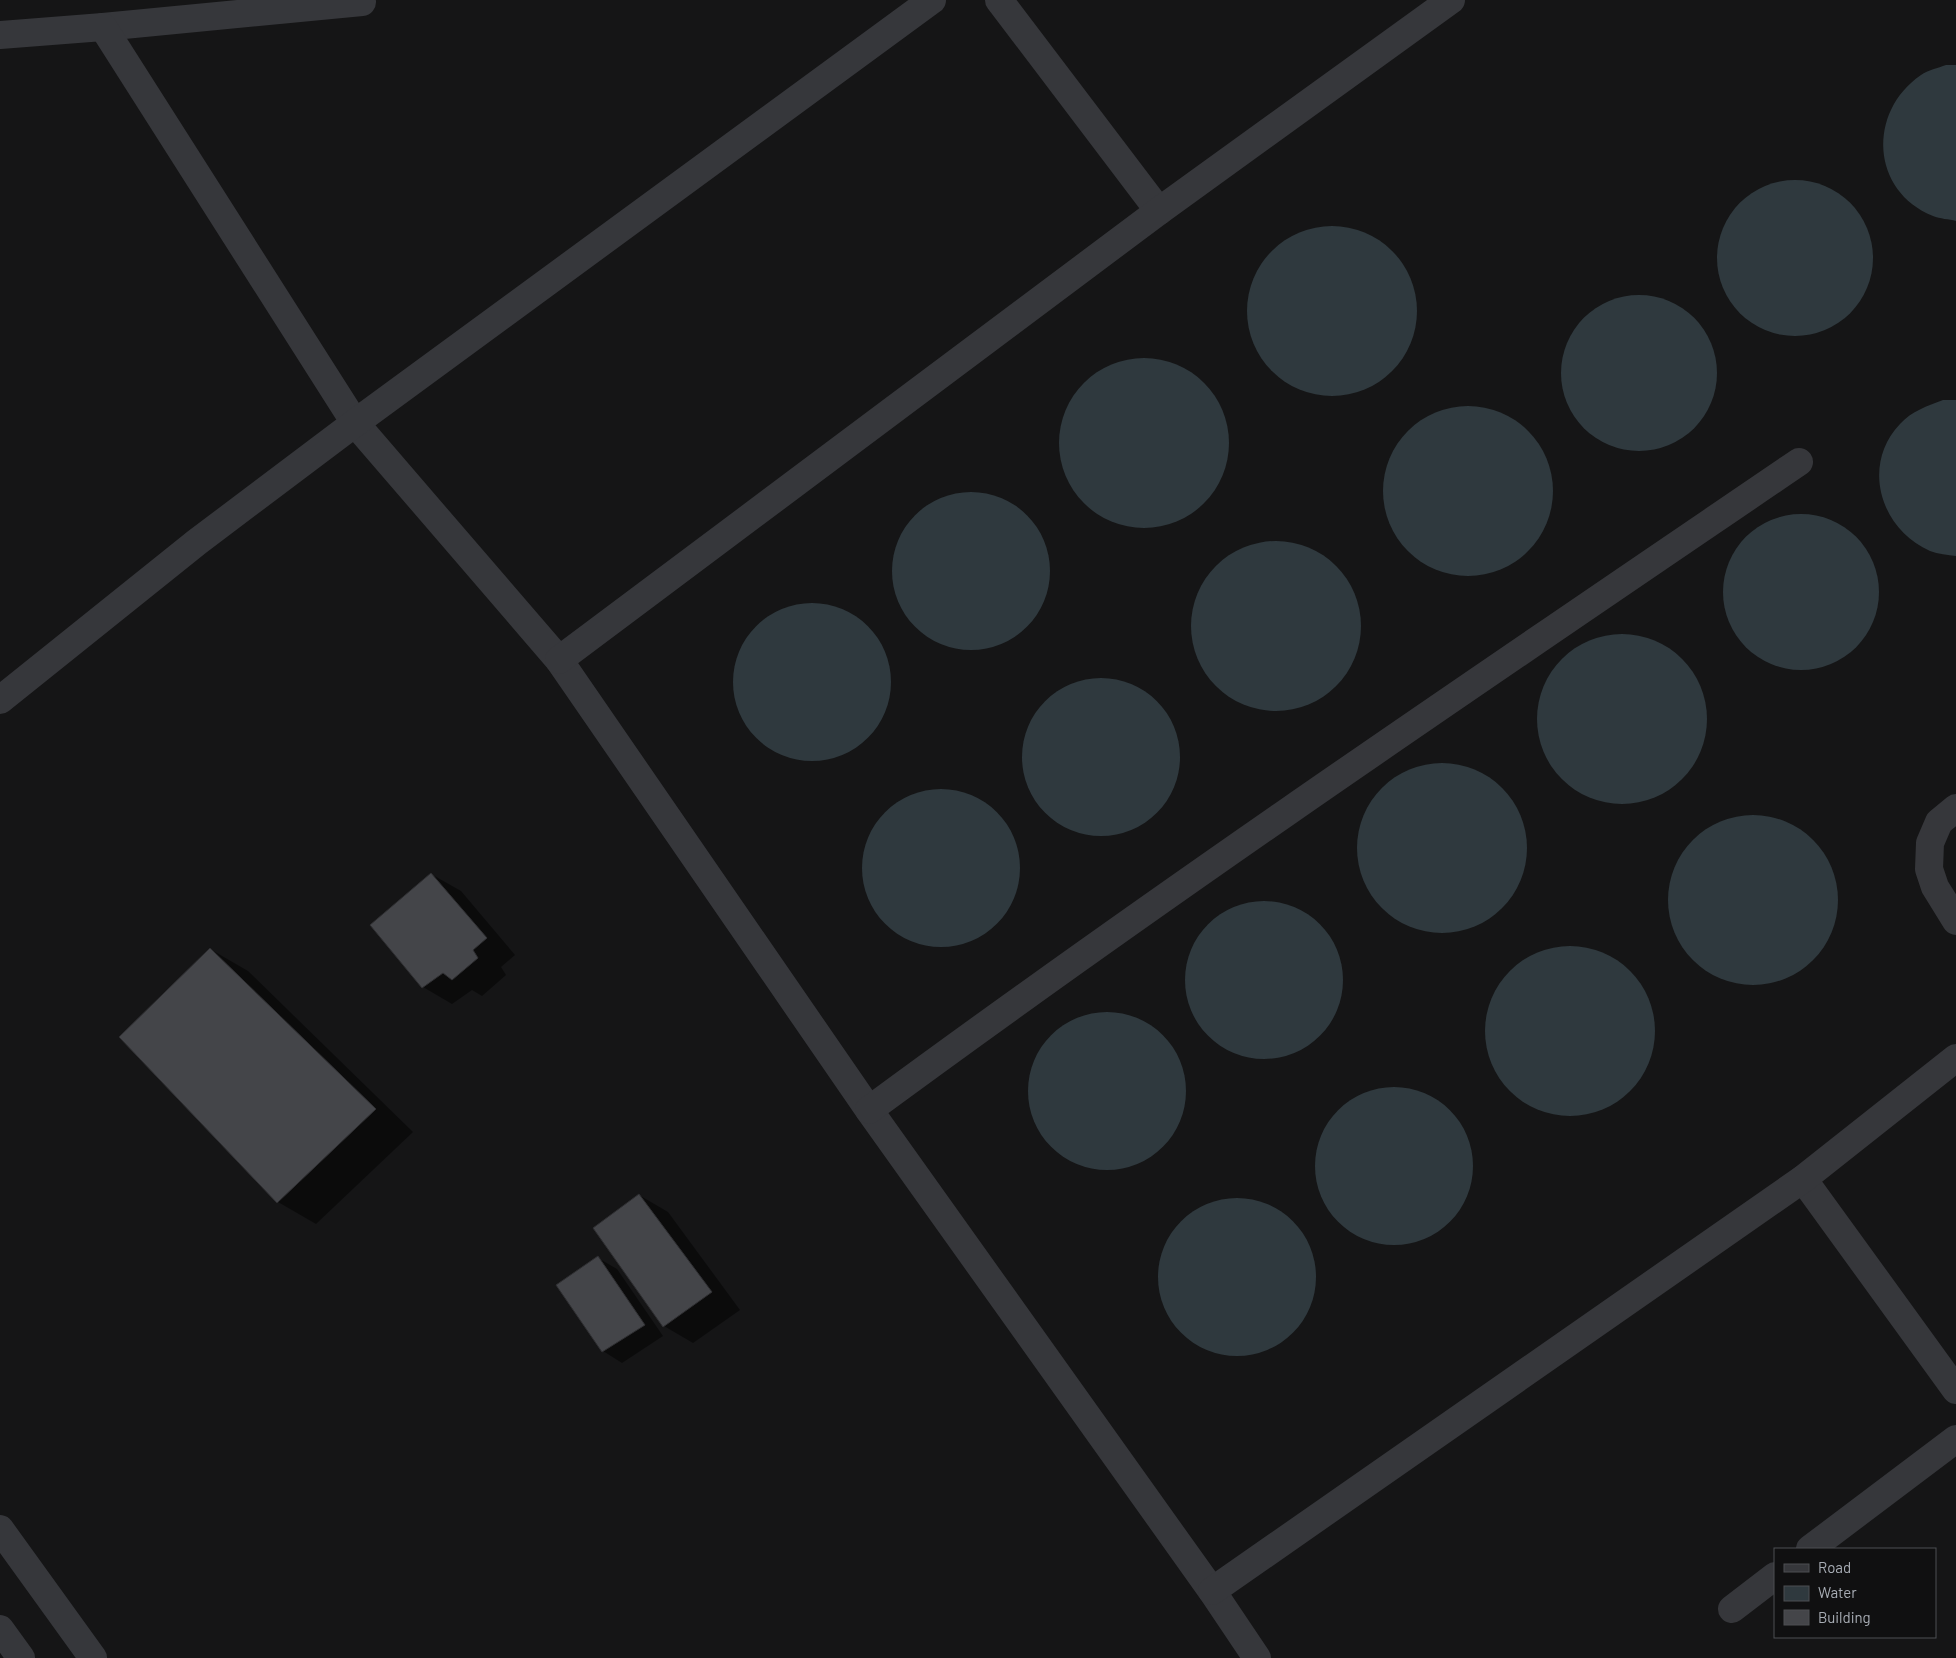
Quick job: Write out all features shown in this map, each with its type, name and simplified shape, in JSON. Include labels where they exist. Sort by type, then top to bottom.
[{"type":"street","points":[[0,700],[198,542],[355,423],[932,0]]},
{"type":"street","points":[[999,0],[1159,211]]},
{"type":"street","points":[[559,660],[1159,211],[1451,0]]},
{"type":"street","points":[[0,35],[362,2]]},
{"type":"street","points":[[103,27],[355,423],[559,660],[869,1110],[1212,1591],[1257,1658]]},
{"type":"street","points":[[869,1110],[1024,995],[1335,779],[1798,462]]},
{"type":"street","points":[[1956,808],[1939,822],[1930,843],[1929,869],[1935,887],[1956,921]]},
{"type":"street","points":[[1212,1591],[1803,1178],[1956,1058]]},
{"type":"street","points":[[1803,1178],[1956,1390]]},
{"type":"street","points":[[1811,1548],[1956,1439]]},
{"type":"street","points":[[0,1529],[93,1658]]},
{"type":"street","points":[[1732,1609],[1774,1577]]},
{"type":"street","points":[[0,1629],[21,1658]]},
{"type":"water","points":[[1946,65],[1956,65],[1956,221],[1933,216],[1912,204],[1897,189],[1888,170],[1883,150],[1885,129],[1891,109],[1903,91],[1924,73]]},
{"type":"water","points":[[1795,180],[1825,186],[1838,193],[1850,203],[1860,215],[1867,228],[1873,258],[1867,288],[1860,301],[1850,313],[1838,323],[1825,330],[1795,336],[1765,330],[1752,323],[1740,313],[1730,301],[1723,288],[1717,258],[1723,228],[1730,215],[1740,203],[1752,193],[1765,186]]},
{"type":"water","points":[[1332,226],[1357,230],[1372,236],[1392,251],[1407,271],[1413,286],[1417,311],[1413,336],[1407,351],[1392,371],[1372,386],[1357,392],[1332,396],[1307,392],[1292,386],[1272,371],[1257,351],[1251,336],[1247,311],[1251,286],[1257,271],[1272,251],[1292,236],[1307,230]]},
{"type":"water","points":[[1639,295],[1669,301],[1682,308],[1694,318],[1704,330],[1711,343],[1717,373],[1711,403],[1704,416],[1694,428],[1682,438],[1669,445],[1639,451],[1609,445],[1596,438],[1584,428],[1574,416],[1567,403],[1561,373],[1567,343],[1574,330],[1584,318],[1596,308],[1609,301]]},
{"type":"water","points":[[1144,358],[1169,362],[1184,368],[1204,383],[1219,403],[1225,418],[1229,443],[1225,468],[1219,483],[1204,503],[1184,518],[1169,524],[1144,528],[1119,524],[1104,518],[1084,503],[1069,483],[1063,468],[1059,443],[1063,418],[1069,403],[1084,383],[1104,368],[1119,362]]},
{"type":"water","points":[[1943,400],[1956,400],[1956,556],[1930,551],[1913,541],[1899,528],[1888,512],[1882,495],[1879,476],[1881,458],[1888,440],[1900,424],[1915,412]]},
{"type":"water","points":[[1468,406],[1493,410],[1508,416],[1528,431],[1543,451],[1551,474],[1553,491],[1549,516],[1543,531],[1528,551],[1508,566],[1485,574],[1468,576],[1443,572],[1428,566],[1408,551],[1393,531],[1385,508],[1383,491],[1387,466],[1393,451],[1408,431],[1428,416],[1451,408]]},
{"type":"water","points":[[979,492],[994,495],[1008,501],[1027,515],[1037,527],[1047,548],[1050,571],[1047,594],[1037,615],[1027,627],[1015,637],[994,647],[979,650],[963,650],[948,647],[927,637],[905,615],[893,586],[892,563],[895,548],[905,527],[927,505],[956,493]]},
{"type":"water","points":[[1801,514],[1831,520],[1844,527],[1856,537],[1866,549],[1873,562],[1879,592],[1873,622],[1866,635],[1856,647],[1844,657],[1831,664],[1801,670],[1771,664],[1758,657],[1746,647],[1736,635],[1729,622],[1723,592],[1729,562],[1736,549],[1746,537],[1758,527],[1771,520]]},
{"type":"water","points":[[1276,541],[1301,545],[1316,551],[1336,566],[1351,586],[1359,609],[1361,626],[1357,651],[1351,666],[1336,686],[1316,701],[1293,709],[1276,711],[1251,707],[1236,701],[1216,686],[1201,666],[1193,643],[1191,626],[1195,601],[1201,586],[1216,566],[1236,551],[1259,543]]},
{"type":"water","points":[[820,603],[835,606],[849,612],[868,626],[878,638],[888,659],[891,682],[888,705],[878,726],[868,738],[856,748],[835,758],[820,761],[804,761],[789,758],[768,748],[746,726],[734,697],[733,674],[736,659],[746,638],[768,616],[797,604]]},
{"type":"water","points":[[1622,634],[1647,638],[1662,644],[1682,659],[1697,679],[1705,702],[1707,719],[1703,744],[1697,759],[1682,779],[1662,794],[1639,802],[1622,804],[1597,800],[1582,794],[1562,779],[1547,759],[1539,736],[1537,719],[1541,694],[1547,679],[1562,659],[1582,644],[1605,636]]},
{"type":"water","points":[[1109,678],[1124,681],[1138,687],[1157,701],[1167,713],[1177,734],[1180,757],[1177,780],[1167,801],[1157,813],[1145,823],[1124,833],[1109,836],[1093,836],[1078,833],[1057,823],[1035,801],[1023,773],[1022,749],[1025,734],[1035,713],[1057,691],[1085,679]]},
{"type":"water","points":[[1442,763],[1467,767],[1482,773],[1502,788],[1517,808],[1525,831],[1527,848],[1523,873],[1517,888],[1502,908],[1482,923],[1459,931],[1442,933],[1417,929],[1402,923],[1382,908],[1367,888],[1359,865],[1357,848],[1361,823],[1367,808],[1382,788],[1402,773],[1425,765]]},
{"type":"water","points":[[949,789],[964,792],[978,798],[997,812],[1007,824],[1017,845],[1020,868],[1017,891],[1007,912],[997,924],[985,934],[964,944],[949,947],[933,947],[918,944],[897,934],[875,912],[863,884],[862,860],[865,845],[875,824],[897,802],[925,790]]},
{"type":"water","points":[[1753,815],[1778,819],[1793,825],[1813,840],[1828,860],[1836,883],[1838,900],[1834,925],[1828,940],[1813,960],[1793,975],[1770,983],[1753,985],[1728,981],[1713,975],[1693,960],[1678,940],[1670,917],[1668,900],[1672,875],[1678,860],[1693,840],[1713,825],[1736,817]]},
{"type":"water","points":[[1272,901],[1287,904],[1301,910],[1320,924],[1330,936],[1340,957],[1343,980],[1340,1003],[1330,1024],[1320,1036],[1308,1046],[1287,1056],[1272,1059],[1256,1059],[1241,1056],[1220,1046],[1198,1024],[1186,995],[1185,972],[1188,957],[1198,936],[1220,914],[1249,902]]},
{"type":"water","points":[[1570,946],[1595,950],[1610,956],[1630,971],[1645,991],[1653,1014],[1655,1031],[1651,1056],[1645,1071],[1630,1091],[1610,1106],[1587,1114],[1570,1116],[1545,1112],[1530,1106],[1510,1091],[1495,1071],[1487,1048],[1485,1031],[1489,1006],[1495,991],[1510,971],[1530,956],[1553,948]]},
{"type":"water","points":[[1115,1012],[1130,1015],[1144,1021],[1163,1035],[1173,1047],[1183,1068],[1186,1091],[1183,1114],[1173,1135],[1163,1147],[1151,1157],[1130,1167],[1115,1170],[1099,1170],[1084,1167],[1063,1157],[1041,1135],[1029,1106],[1028,1083],[1031,1068],[1041,1047],[1063,1025],[1092,1013]]},
{"type":"water","points":[[1402,1087],[1417,1090],[1431,1096],[1450,1110],[1460,1122],[1470,1143],[1473,1166],[1470,1189],[1460,1210],[1450,1222],[1438,1232],[1417,1242],[1402,1245],[1386,1245],[1371,1242],[1350,1232],[1328,1210],[1316,1182],[1315,1158],[1318,1143],[1328,1122],[1350,1100],[1378,1088]]},
{"type":"water","points":[[1245,1198],[1260,1201],[1274,1207],[1293,1221],[1303,1233],[1313,1254],[1316,1277],[1313,1300],[1303,1321],[1293,1333],[1281,1343],[1260,1353],[1245,1356],[1229,1356],[1214,1353],[1193,1343],[1171,1321],[1159,1293],[1158,1269],[1161,1254],[1171,1233],[1193,1211],[1221,1199]]},
{"type":"building","points":[[431,873],[487,938],[473,950],[478,958],[452,980],[443,973],[422,988],[370,925]]},
{"type":"building","points":[[210,948],[376,1109],[277,1203],[119,1037]]},
{"type":"building","points":[[639,1194],[712,1292],[663,1327],[593,1228]]},
{"type":"building","points":[[598,1256],[645,1325],[602,1352],[556,1285]]}]
